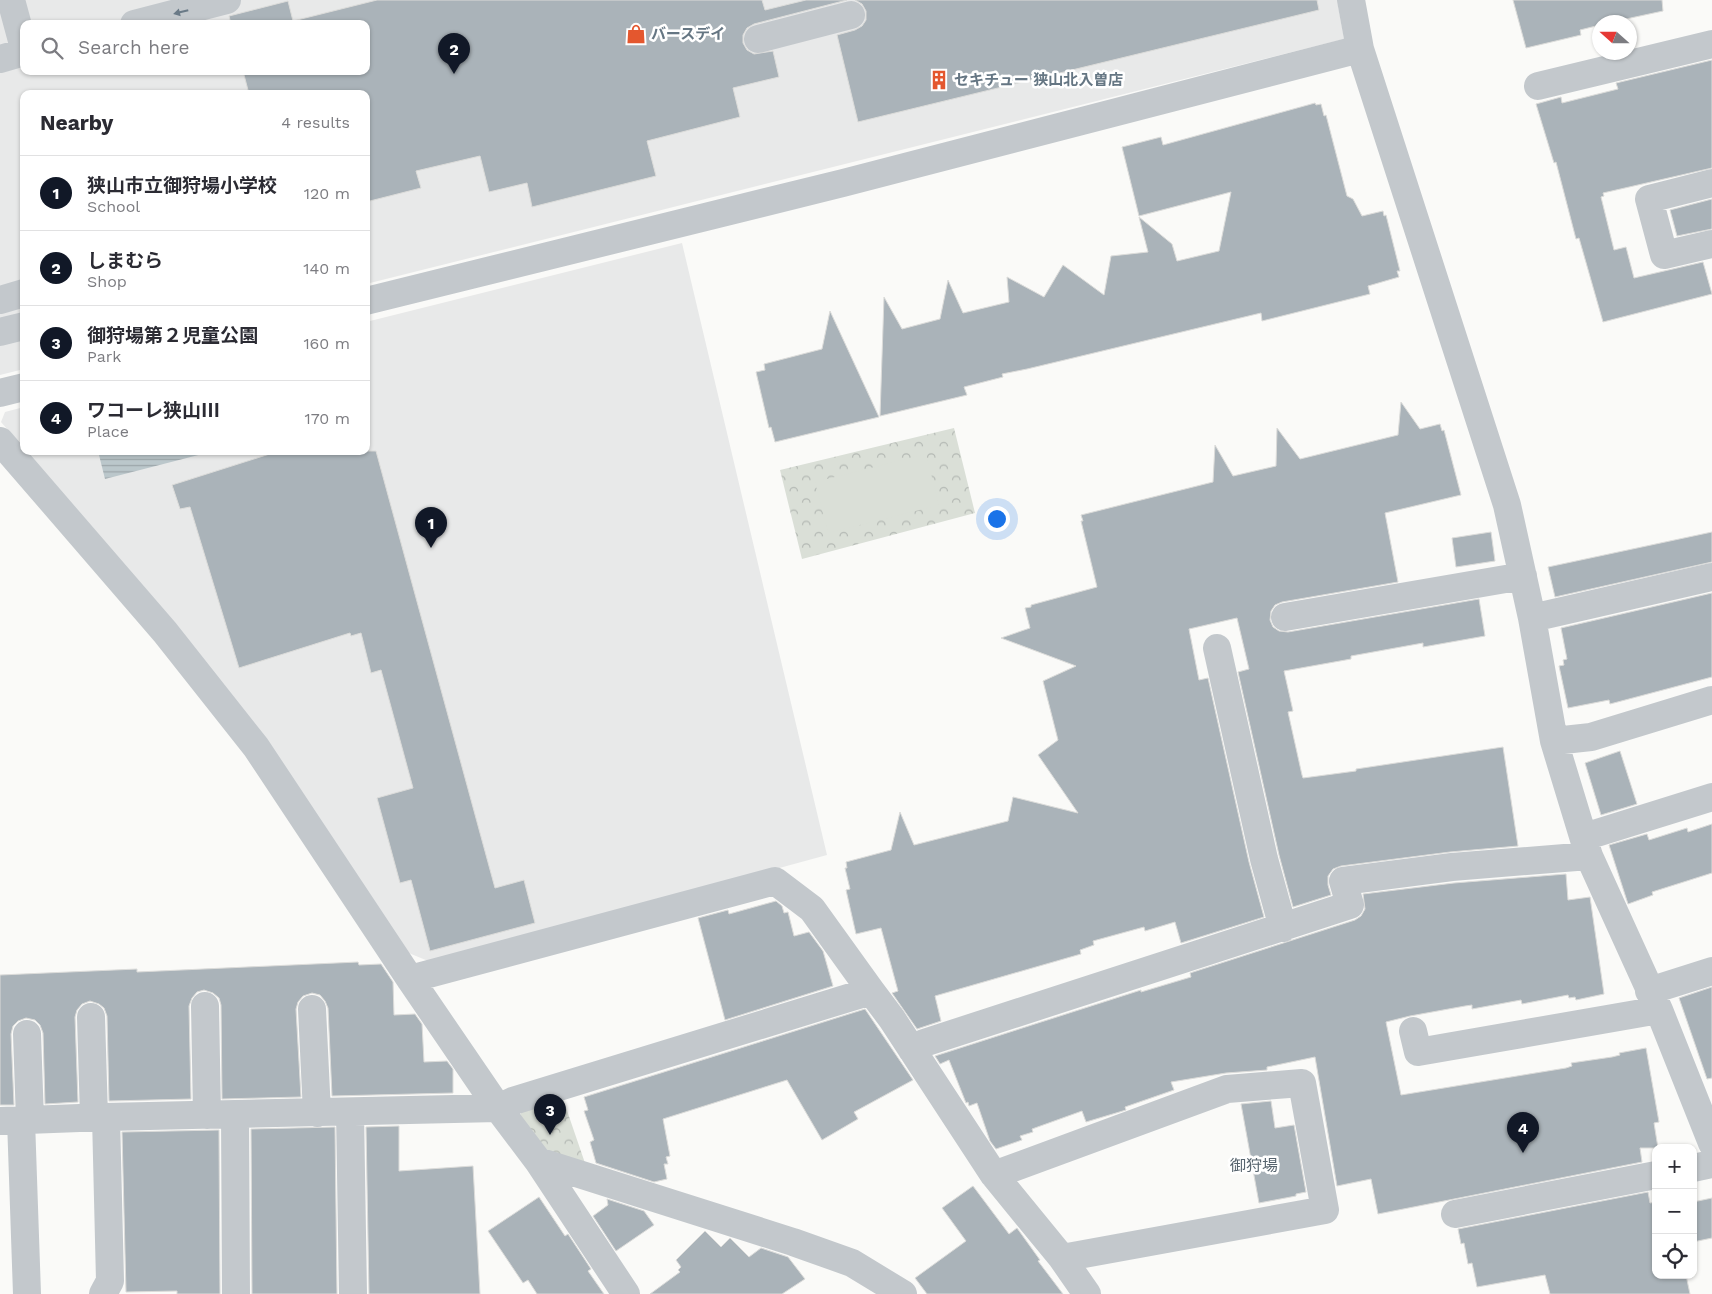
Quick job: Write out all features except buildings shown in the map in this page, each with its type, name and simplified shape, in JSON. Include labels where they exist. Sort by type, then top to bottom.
[{"type":"street","points":[[11,0],[11,54]]},
{"type":"street","points":[[150,20],[227,0]]},
{"type":"street","points":[[1351,0],[1360,48],[1507,505],[1532,618],[1554,741],[1586,846],[1654,1000],[1712,1143]]},
{"type":"street","points":[[756,30],[848,8]]},
{"type":"street","points":[[1538,86],[1712,44]]},
{"type":"street","points":[[370,300],[862,178],[1360,48]]},
{"type":"street","points":[[1712,184],[1649,199],[1664,255],[1712,244]]},
{"type":"street","points":[[0,300],[20,294]]},
{"type":"street","points":[[0,332],[20,327]]},
{"type":"street","points":[[0,393],[20,388]]},
{"type":"street","points":[[0,441],[165,632],[256,747],[410,979],[498,1108],[538,1161],[626,1294]]},
{"type":"street","points":[[1285,617],[1523,576]]},
{"type":"street","points":[[1532,618],[1712,577]]},
{"type":"street","points":[[1217,648],[1264,860],[1283,928]]},
{"type":"street","points":[[1554,741],[1591,737],[1712,700]]},
{"type":"street","points":[[912,1050],[924,1044],[1350,905],[1343,881],[1452,867],[1586,846],[1712,797]]},
{"type":"street","points":[[410,979],[775,881],[812,909],[892,1019],[994,1175],[1062,1258],[1087,1294]]},
{"type":"street","points":[[1413,1031],[1418,1052],[1654,1000],[1712,971]]},
{"type":"street","points":[[17,1120],[498,1108],[513,1101],[871,991]]},
{"type":"street","points":[[205,1006],[207,1115]]},
{"type":"street","points":[[312,1009],[316,1113]]},
{"type":"street","points":[[91,1017],[100,1117],[110,1281],[103,1294]]},
{"type":"street","points":[[26,1034],[17,1120],[27,1294]]},
{"type":"street","points":[[994,1175],[1227,1089],[1302,1083],[1325,1210],[1062,1258]]},
{"type":"street","points":[[350,1112],[353,1294]]},
{"type":"street","points":[[235,1115],[236,1294]]},
{"type":"street","points":[[538,1161],[793,1242],[852,1263],[903,1294]]},
{"type":"street","points":[[1697,1167],[1712,1164]]},
{"type":"street","points":[[1455,1214],[1652,1176]]},
{"type":"shaded area","points":[[0,0],[1337,0],[1344,39],[370,283],[370,90],[20,90],[20,370],[0,375]]},
{"type":"shaded area","points":[[682,243],[827,855],[433,963],[399,949],[29,455],[370,455],[370,321]]},
{"type":"shaded area","points":[[20,408],[20,444],[1,422],[5,412]]},
{"type":"shaded area","points":[[99,455],[198,455],[105,479]]},
{"type":"green space","points":[[954,428],[975,513],[802,559],[780,470]]},
{"type":"green space","points":[[926,454],[939,505],[828,533],[815,482]]},
{"type":"green space","points":[[562,1096],[586,1166],[532,1146],[516,1123],[524,1107]]},
{"type":"place","name":"バースデイ","points":[[636,34]]},
{"type":"place","name":"しまむら","points":[[454,74]]},
{"type":"place","name":"セキチュー 狭山北入曽店","points":[[939,80]]},
{"type":"place","name":"狭山市立御狩場小学校","points":[[431,548]]},
{"type":"place","name":"御狩場第２児童公園","points":[[550,1135]]},
{"type":"place","name":"ワコーレ狭山Ⅲ","points":[[1523,1153]]},
{"type":"district","name":"御狩場","points":[[1254,1165]]}]
